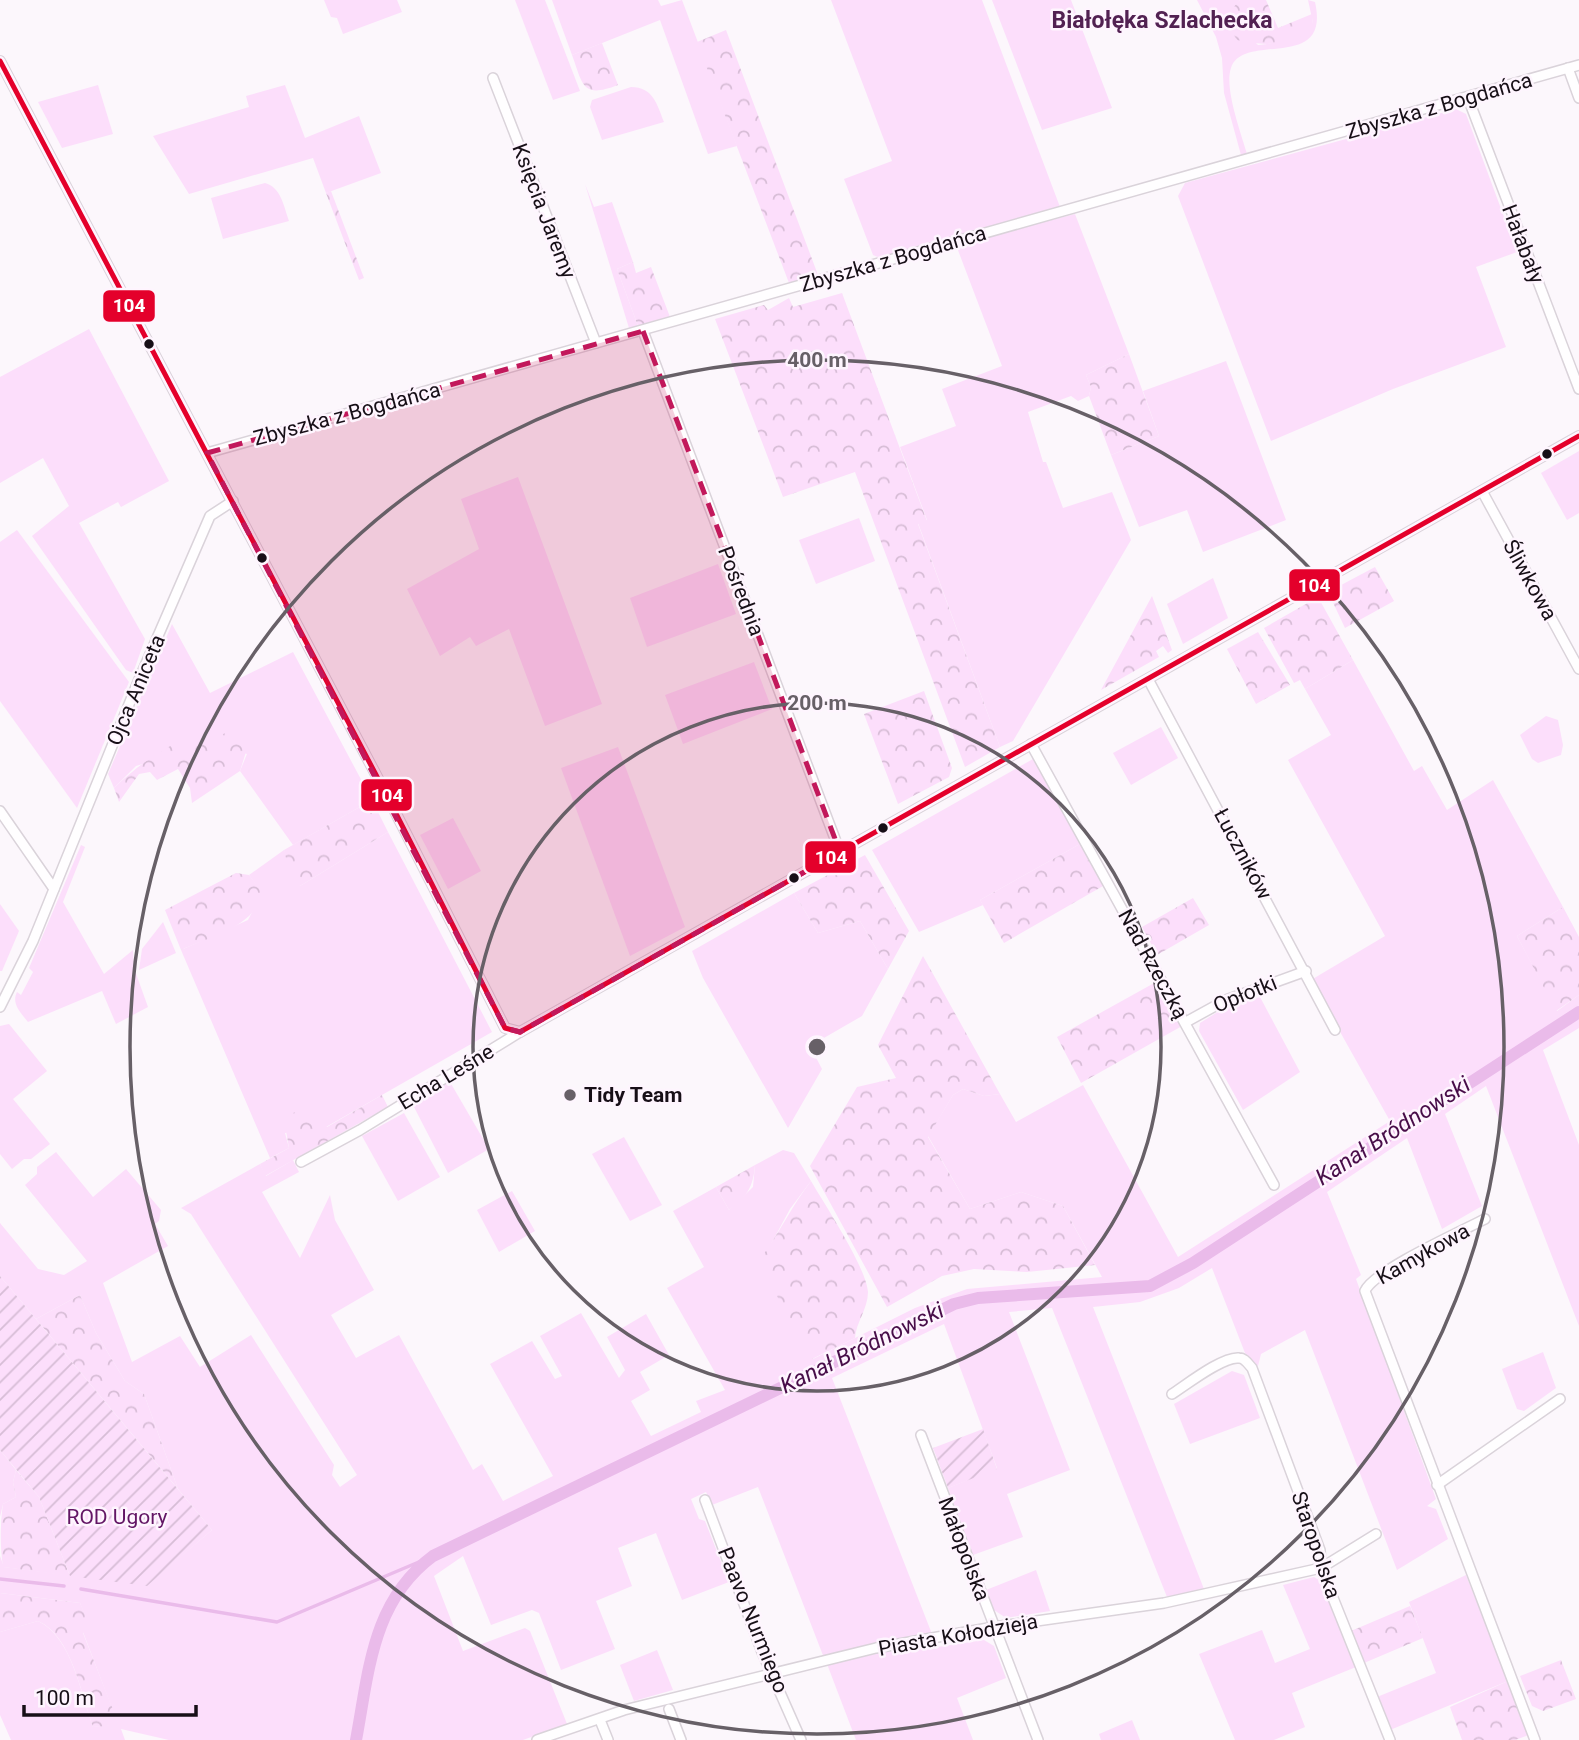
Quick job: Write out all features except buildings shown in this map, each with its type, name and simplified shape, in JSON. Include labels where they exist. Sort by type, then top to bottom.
[{"type":"street","points":[[0,61],[233,501],[505,1028],[520,1032]]},
{"type":"street","name":"Zbyszka z Bogdańca","points":[[207,453],[1468,99],[1579,65]]},
{"type":"street","points":[[1568,68],[1579,98]]},
{"type":"street","name":"Księcia Jaremy","points":[[493,78],[596,343]]},
{"type":"street","name":"Hałabały","points":[[1468,99],[1579,389]]},
{"type":"street","name":"Pośrednia","points":[[643,331],[840,852]]},
{"type":"street","name":"Echa Leśne","points":[[301,1162],[360,1130],[520,1032],[1579,436]]},
{"type":"street","name":"Śliwkowa","points":[[1482,491],[1579,669]]},
{"type":"street","name":"Ojca Aniceta","points":[[1,1003],[54,889],[210,516],[233,501]]},
{"type":"street","name":"Łuczników","points":[[1148,679],[1306,971],[1309,984],[1335,1030]]},
{"type":"street","name":"Nad Rzeczką","points":[[1031,744],[1274,1185]]},
{"type":"street","points":[[0,811],[54,889]]},
{"type":"street","name":"Opłotki","points":[[1186,1022],[1226,1000],[1306,971]]},
{"type":"street","name":"Kamykowa","points":[[1437,1485],[1365,1291],[1375,1279],[1485,1219]]},
{"type":"street","name":"Staropolska","points":[[1172,1394],[1236,1357],[1244,1359],[1252,1368],[1320,1550],[1321,1568],[1390,1740]]},
{"type":"street","points":[[1535,1740],[1437,1485],[1560,1399]]},
{"type":"street","name":"Małopolska","points":[[921,1435],[1038,1740]]},
{"type":"street","name":"Paavo Nurmiego","points":[[705,1500],[801,1740]]},
{"type":"street","name":"Piasta Kołodzieja","points":[[537,1740],[624,1710],[876,1648],[994,1627],[1164,1603],[1321,1568],[1376,1534]]},
{"type":"street","points":[[669,1709],[681,1740]]},
{"type":"street","points":[[600,1720],[608,1740]]},
{"type":"highlighted area","points":[[643,331],[840,852],[520,1032],[505,1028],[207,453]]},
{"type":"green space","points":[[324,0],[397,0],[402,12],[343,34],[337,18],[331,17]]},
{"type":"green space","points":[[515,0],[545,0],[580,91],[553,100]]},
{"type":"green space","points":[[552,0],[658,0],[661,6],[682,0],[737,146],[708,154],[660,20],[572,55]]},
{"type":"green space","points":[[831,0],[982,0],[1060,207],[880,258],[873,255],[844,179],[892,161]]},
{"type":"green space","points":[[992,0],[1071,0],[1112,108],[1042,130]]},
{"type":"green space","points":[[1197,0],[1240,0],[1228,16],[1258,45],[1288,39],[1307,28],[1313,23],[1308,0],[1315,2],[1316,24],[1310,37],[1299,44],[1284,48],[1251,52],[1239,57],[1231,68],[1231,98],[1247,154],[1241,155],[1224,93],[1222,58],[1216,37]]},
{"type":"green space","points":[[1240,0],[1266,0],[1278,28],[1312,14],[1313,24],[1306,32],[1289,41],[1268,44],[1237,40],[1229,20],[1232,10]]},
{"type":"green space","points":[[726,30],[818,275],[789,283],[697,42]]},
{"type":"green space","points":[[602,43],[618,85],[591,90],[582,81],[572,55]]},
{"type":"green space","points":[[98,85],[113,134],[62,148],[38,102]]},
{"type":"green space","points":[[285,85],[305,138],[359,116],[381,173],[326,193],[313,158],[189,194],[153,136],[249,107],[246,96]]},
{"type":"green space","points":[[631,87],[649,93],[664,122],[602,140],[590,107],[592,100]]},
{"type":"green space","points":[[1456,109],[1466,114],[1517,252],[1476,267],[1506,347],[1393,389],[1271,441],[1178,196],[1185,183]]},
{"type":"green space","points":[[265,183],[278,193],[289,221],[223,239],[211,198]]},
{"type":"green space","points":[[585,184],[594,207],[612,202],[633,262],[617,269],[638,326],[629,328]]},
{"type":"green space","points":[[331,191],[364,278],[359,280],[326,193]]},
{"type":"green space","points":[[1075,214],[1129,354],[1086,375],[1091,387],[1089,396],[1078,401],[1071,396],[1028,412],[1043,462],[1046,462],[1063,508],[1112,492],[1131,540],[1013,741],[1000,747],[918,523],[927,520],[900,447],[956,426],[942,389],[1002,366],[956,245]]},
{"type":"green space","points":[[633,262],[636,273],[651,267],[670,317],[638,326],[617,269]]},
{"type":"green space","points":[[842,293],[927,521],[918,524],[1000,747],[965,767],[855,472],[783,497],[715,319],[764,305],[768,310],[789,298],[793,307]]},
{"type":"green space","points":[[89,329],[169,481],[121,507],[118,502],[79,523],[145,639],[133,673],[126,670],[32,536],[69,506],[43,458],[0,483],[0,377]]},
{"type":"green space","points":[[1129,354],[1159,436],[1111,455],[1089,396],[1091,387],[1086,375]]},
{"type":"green space","points":[[1226,361],[1286,520],[1203,552],[1187,510],[1139,527],[1111,455],[1159,436],[1143,391]]},
{"type":"green space","points":[[1579,451],[1579,513],[1567,520],[1541,473]]},
{"type":"green space","points":[[518,477],[602,704],[545,726],[509,629],[476,646],[470,637],[440,656],[407,589],[479,549],[461,499]]},
{"type":"green space","points":[[859,518],[875,561],[816,584],[799,540]]},
{"type":"green space","points":[[17,530],[129,682],[77,808],[0,701],[0,542]]},
{"type":"green space","points":[[718,564],[736,614],[647,647],[630,598]]},
{"type":"green space","points":[[1375,567],[1394,601],[1345,628],[1328,592]]},
{"type":"green space","points":[[1213,578],[1228,618],[1183,644],[1167,604]]},
{"type":"green space","points":[[1152,596],[1172,650],[1168,653],[1163,646],[1156,651],[1159,657],[1101,690]]},
{"type":"green space","points":[[1318,597],[1353,660],[1305,689],[1300,680],[1294,683],[1264,628]]},
{"type":"green space","points":[[172,624],[210,693],[293,652],[372,800],[293,845],[240,771],[247,754],[211,743],[136,766],[114,788],[108,774]]},
{"type":"green space","points":[[1258,632],[1290,685],[1256,704],[1227,649]]},
{"type":"green space","points":[[1353,660],[1414,771],[1422,766],[1447,810],[1493,780],[1563,907],[1517,936],[1557,1011],[1579,995],[1579,1028],[1543,1050],[1579,1145],[1579,1326],[1486,1086],[1445,1114],[1482,1206],[1442,1229],[1407,1138],[1327,1192],[1361,1275],[1356,1279],[1436,1499],[1427,1506],[1436,1509],[1448,1539],[1397,1570],[1305,1330],[1261,1354],[1258,1366],[1245,1353],[1212,1268],[1179,1288],[1140,1302],[1093,1307],[1204,1589],[1167,1597],[1052,1308],[1009,1312],[1070,1470],[1007,1494],[1023,1537],[973,1555],[948,1488],[997,1468],[944,1324],[832,1378],[932,1634],[824,1658],[758,1487],[712,1505],[706,1492],[691,1499],[699,1519],[705,1521],[729,1582],[682,1600],[656,1533],[618,1548],[632,1586],[596,1601],[615,1649],[561,1670],[539,1613],[532,1610],[491,1625],[463,1556],[434,1576],[463,1651],[525,1628],[530,1631],[567,1724],[523,1740],[169,1740],[121,1729],[125,1740],[11,1740],[0,1715],[0,1632],[38,1621],[50,1629],[67,1653],[93,1727],[118,1724],[83,1632],[89,1626],[80,1603],[0,1593],[0,1556],[4,1567],[147,1585],[212,1530],[178,1489],[144,1394],[125,1381],[96,1333],[80,1295],[36,1319],[0,1276],[0,1223],[38,1269],[64,1275],[87,1261],[25,1185],[37,1174],[37,1167],[56,1152],[93,1197],[126,1169],[161,1210],[159,1221],[155,1224],[168,1246],[103,1283],[132,1362],[180,1336],[200,1367],[251,1335],[334,1465],[332,1475],[340,1487],[357,1475],[191,1214],[181,1208],[260,1164],[266,1176],[293,1160],[299,1172],[262,1192],[300,1258],[330,1195],[335,1220],[374,1290],[331,1315],[356,1358],[399,1335],[473,1470],[482,1464],[503,1501],[553,1476],[490,1364],[532,1341],[555,1379],[562,1376],[540,1336],[581,1313],[619,1378],[625,1370],[607,1337],[646,1314],[669,1355],[640,1372],[650,1390],[631,1401],[651,1436],[701,1412],[696,1401],[725,1390],[667,1288],[704,1267],[673,1211],[716,1187],[729,1210],[753,1187],[755,1165],[783,1150],[794,1153],[811,1181],[790,1209],[771,1244],[813,1359],[915,1308],[967,1289],[1102,1277],[1063,1206],[1021,1192],[970,1209],[928,1136],[953,1095],[963,1089],[984,1096],[1000,1094],[1016,1122],[1083,1085],[1178,1257],[1390,1121],[1311,980],[1385,936],[1288,760],[1331,735],[1305,689]]},
{"type":"green space","points":[[754,662],[772,709],[683,744],[665,695]]},
{"type":"green space","points":[[924,691],[952,768],[949,777],[898,804],[864,714]]},
{"type":"green space","points":[[1546,716],[1558,720],[1563,745],[1561,755],[1538,763],[1532,759],[1520,735]]},
{"type":"green space","points":[[233,727],[250,739],[240,771],[192,803],[190,788],[178,769],[157,780],[150,772],[139,774],[119,802],[114,788],[152,757],[195,734],[211,743]]},
{"type":"green space","points":[[1161,727],[1178,758],[1131,785],[1113,753]]},
{"type":"green space","points":[[618,747],[685,927],[630,956],[561,768]]},
{"type":"green space","points":[[1033,759],[1080,844],[980,900],[983,905],[919,932],[872,850]]},
{"type":"green space","points":[[372,800],[388,832],[300,886],[292,882],[284,850]]},
{"type":"green space","points":[[453,818],[481,871],[448,889],[420,835]]},
{"type":"green space","points":[[388,832],[492,1032],[326,1127],[285,1133],[289,1148],[270,1158],[181,950],[248,920],[262,893],[249,875],[284,850],[300,886]]},
{"type":"green space","points":[[1080,844],[1103,886],[1004,943],[980,900]]},
{"type":"green space","points":[[81,845],[85,847],[63,902],[104,974],[133,950],[134,968],[148,1007],[116,1024],[102,991],[28,1022],[18,1008],[15,996],[17,992],[21,995],[33,972],[29,968]]},
{"type":"green space","points":[[865,855],[909,931],[888,969],[860,921],[818,933],[794,893]]},
{"type":"green space","points":[[236,873],[249,875],[263,893],[258,905],[241,923],[181,950],[165,910]]},
{"type":"green space","points":[[794,893],[818,933],[860,921],[888,969],[862,1016],[810,1046],[822,1069],[788,1128],[703,978],[692,951]]},
{"type":"green space","points":[[1193,898],[1209,925],[1157,955],[1142,927]]},
{"type":"green space","points":[[0,904],[19,931],[2,971],[0,971]]},
{"type":"green space","points":[[1563,907],[1579,937],[1579,995],[1556,1011],[1517,936]]},
{"type":"green space","points":[[163,922],[176,953],[139,970],[142,949]]},
{"type":"green space","points":[[923,956],[1000,1094],[984,1096],[963,1089],[953,1095],[928,1137],[970,1209],[1021,1192],[1063,1206],[1095,1265],[1027,1272],[974,1269],[942,1276],[887,1307],[810,1166],[857,1087],[896,1078],[878,1045]]},
{"type":"green space","points":[[1156,982],[1182,1026],[1081,1083],[1057,1037]]},
{"type":"green space","points":[[1260,997],[1300,1072],[1243,1110],[1199,1031],[1200,1023],[1224,1008]]},
{"type":"green space","points":[[9,1024],[47,1071],[13,1099],[50,1144],[12,1169],[0,1154],[0,1026]]},
{"type":"green space","points":[[450,1082],[489,1149],[448,1173],[414,1107],[417,1101]]},
{"type":"green space","points":[[382,1095],[388,1107],[265,1176],[260,1164],[289,1148],[284,1119],[290,1114],[307,1111],[317,1116],[327,1127]]},
{"type":"green space","points":[[404,1113],[440,1177],[398,1201],[362,1136]]},
{"type":"green space","points":[[624,1137],[662,1205],[630,1221],[592,1154]]},
{"type":"green space","points":[[755,1165],[748,1191],[729,1210],[716,1187]]},
{"type":"green space","points":[[811,1181],[853,1252],[868,1292],[855,1338],[812,1359],[758,1262]]},
{"type":"green space","points":[[512,1191],[535,1231],[499,1252],[477,1210]]},
{"type":"green space","name":"ROD Ugory","points":[[0,1276],[212,1530],[147,1586],[70,1576],[39,1497],[0,1450]]},
{"type":"green space","points":[[80,1295],[96,1333],[125,1381],[144,1394],[178,1489],[36,1319]]},
{"type":"green space","points":[[1543,1352],[1556,1388],[1524,1411],[1517,1409],[1502,1369]]},
{"type":"green space","points":[[1232,1371],[1244,1375],[1260,1418],[1190,1444],[1174,1404]]},
{"type":"green space","points":[[983,1429],[997,1469],[948,1488],[933,1448]]},
{"type":"green space","points":[[0,1450],[16,1470],[13,1482],[16,1497],[3,1504],[0,1517]]},
{"type":"green space","points":[[16,1470],[39,1497],[70,1576],[3,1567],[3,1504],[16,1497],[13,1482]]},
{"type":"green space","points":[[1036,1570],[1050,1611],[1006,1618],[994,1610],[986,1590]]},
{"type":"green space","points":[[1466,1575],[1508,1681],[1390,1730],[1377,1697],[1436,1673],[1409,1602]]},
{"type":"green space","points":[[1314,1577],[1322,1582],[1356,1667],[1292,1693],[1305,1727],[1274,1740],[1235,1740],[1199,1654],[1262,1630],[1275,1663],[1310,1649],[1283,1585]]},
{"type":"green space","points":[[0,1593],[80,1603],[90,1626],[83,1633],[119,1725],[93,1727],[74,1667],[59,1639],[50,1629],[38,1621],[0,1632]]},
{"type":"green space","points":[[1410,1606],[1423,1638],[1364,1663],[1351,1631]]},
{"type":"green space","points":[[984,1640],[994,1646],[1006,1678],[957,1698],[973,1740],[856,1740],[827,1664],[935,1642],[937,1647]]},
{"type":"green space","points":[[657,1650],[673,1690],[634,1701],[620,1665]]},
{"type":"green space","points":[[1561,1660],[1576,1699],[1543,1711],[1532,1706],[1520,1676]]},
{"type":"green space","points":[[1508,1681],[1529,1735],[1515,1740],[1462,1740],[1450,1707]]},
{"type":"green space","points":[[1132,1720],[1140,1740],[1101,1740],[1099,1734]]},
{"type":"waterway","name":"Kanał Bródnowski","points":[[356,1740],[370,1663],[385,1616],[397,1594],[413,1574],[433,1556],[954,1304],[978,1298],[1150,1286],[1193,1263],[1579,1012]]},
{"type":"waterway","points":[[81,1589],[277,1622],[433,1556]]},
{"type":"waterway","points":[[0,1579],[64,1586]]},
{"type":"transit line","name":"104","points":[[0,61],[384,790],[505,1028],[520,1032]]},
{"type":"transit line","name":"104","points":[[520,1032],[1579,436]]},
{"type":"place","name":"Tidy Team","points":[[570,1095]]},
{"type":"district","name":"Białołęka Szlachecka","points":[[1162,20]]}]
